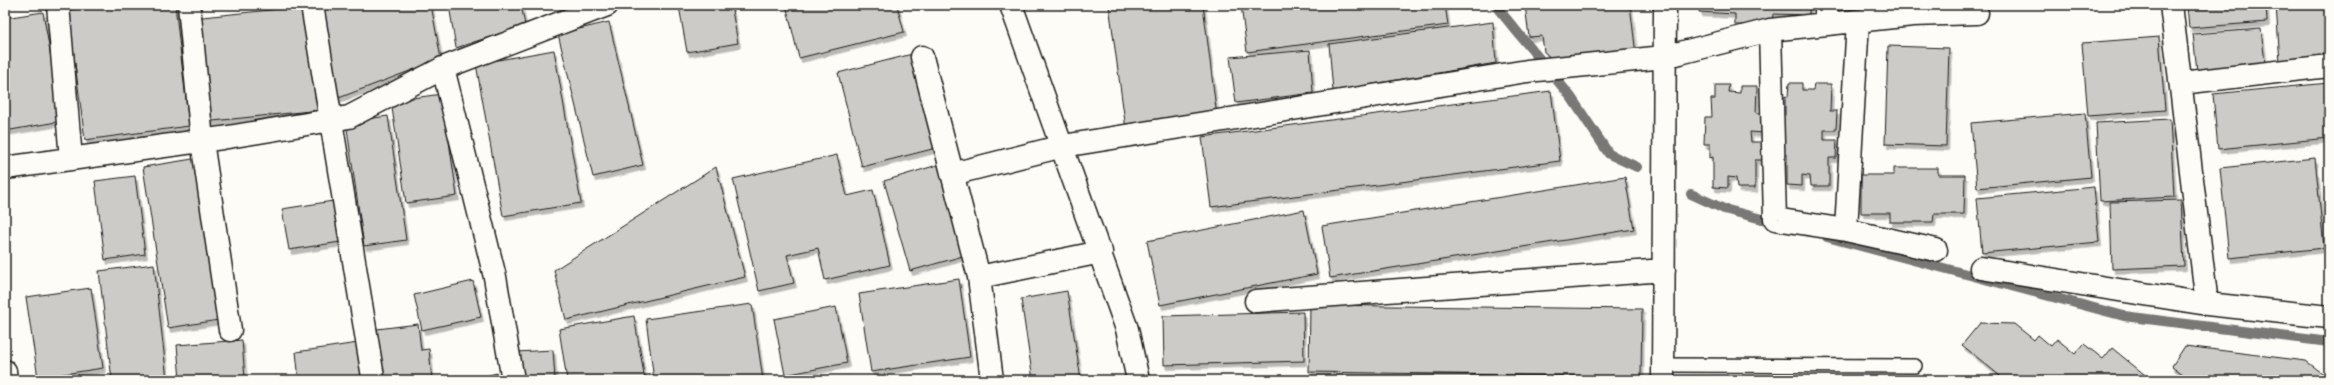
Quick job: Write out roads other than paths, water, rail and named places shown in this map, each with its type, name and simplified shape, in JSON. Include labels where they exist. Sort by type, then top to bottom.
[{"type":"street","points":[[58,5],[70,159]]},
{"type":"street","points":[[189,5],[202,141],[230,330]]},
{"type":"street","points":[[312,5],[373,377]]},
{"type":"street","points":[[5,168],[202,141],[350,117],[443,68],[607,5]]},
{"type":"street","points":[[1012,5],[1101,252],[1127,329],[1138,380]]},
{"type":"street","points":[[1663,372],[1665,5]]},
{"type":"street","points":[[2171,5],[2207,304]]},
{"type":"street","points":[[952,174],[1063,146],[1528,71],[1664,57],[1826,15],[1858,21],[1913,10],[1977,13]]},
{"type":"street","points":[[1846,230],[1858,21]]},
{"type":"street","points":[[1770,30],[1775,219],[1846,230],[1936,250]]},
{"type":"street","points":[[922,57],[979,276],[992,380]]},
{"type":"street","points":[[2181,83],[2329,66]]},
{"type":"street","points":[[443,68],[495,277],[513,380]]},
{"type":"street","points":[[979,276],[1101,252]]},
{"type":"street","points":[[1981,268],[2207,304],[2329,316]]},
{"type":"street","points":[[1256,301],[1664,270]]},
{"type":"street","points":[[5,370],[6,380]]},
{"type":"lane","points":[[1663,372],[1915,366]]},
{"type":"waterway","points":[[1495,5],[1571,97],[1609,154],[1637,167]]},
{"type":"waterway","points":[[1691,194],[1724,209],[1777,223]]},
{"type":"waterway","points":[[1827,237],[2124,316],[2329,342]]}]
